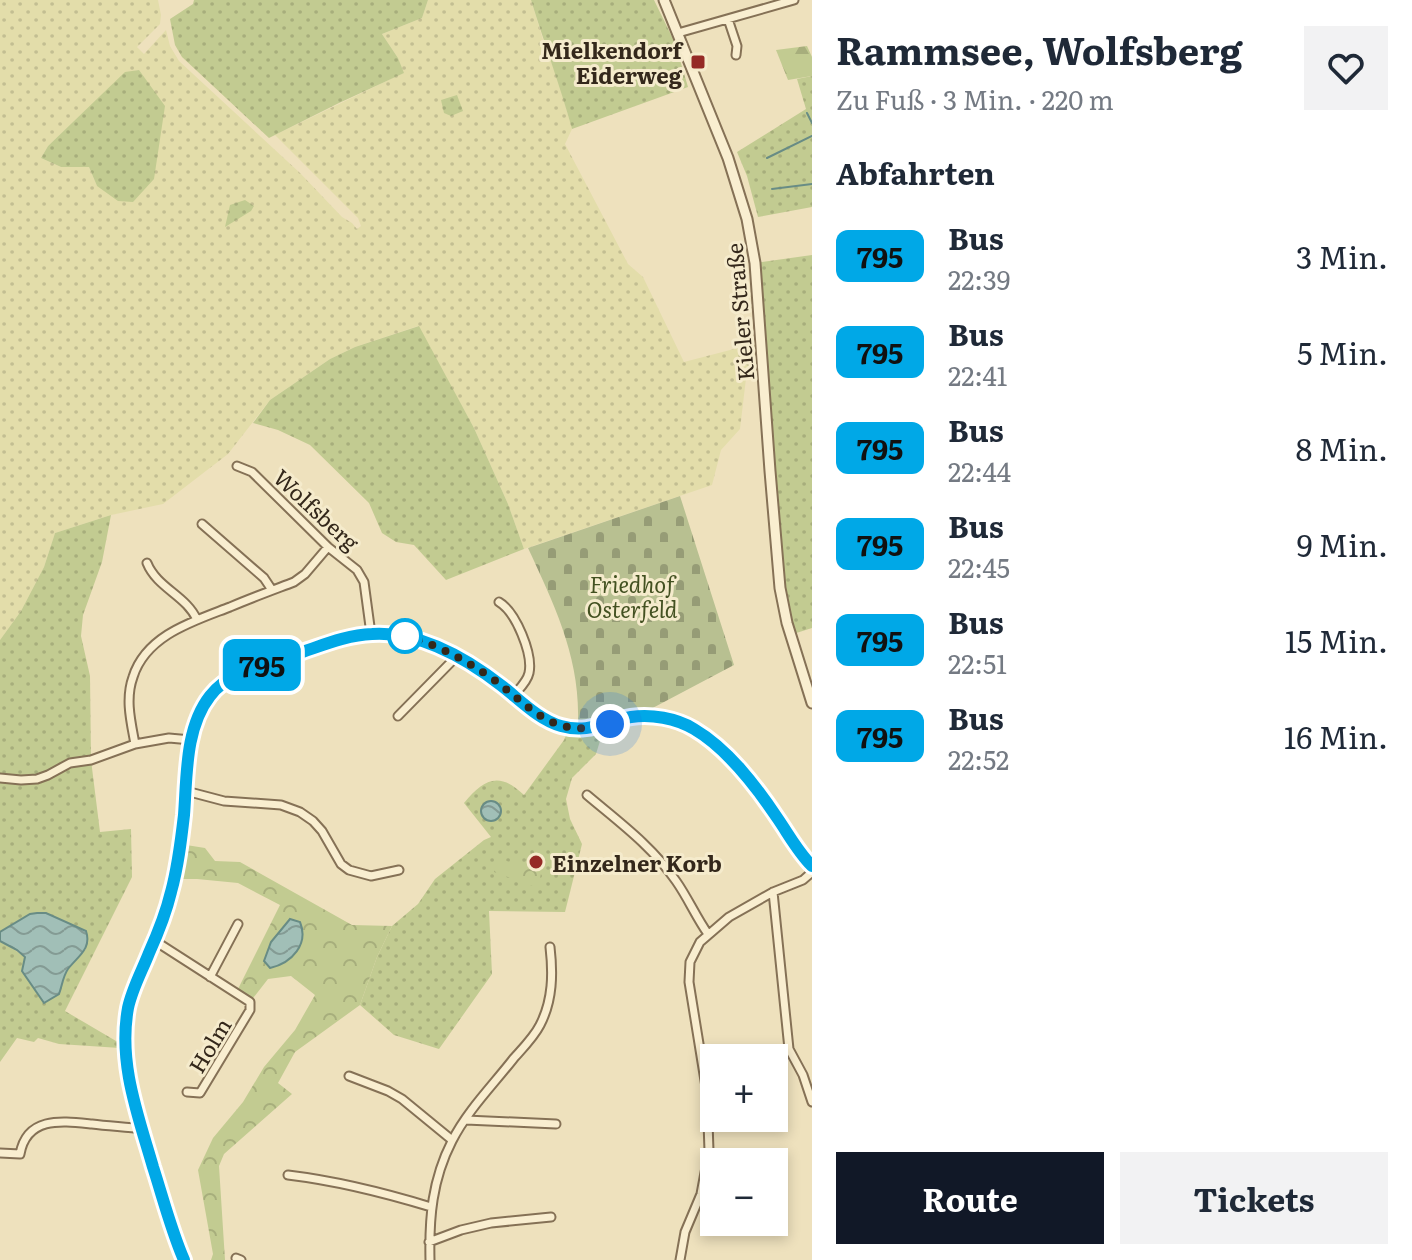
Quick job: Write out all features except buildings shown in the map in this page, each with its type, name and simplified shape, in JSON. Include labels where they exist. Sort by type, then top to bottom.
[{"type":"street","name":"Kieler Straße","points":[[664,0],[728,158],[747,219],[755,263],[780,588],[790,635],[812,703]]},
{"type":"street","points":[[678,33],[794,0]]},
{"type":"street","points":[[728,19],[737,46],[736,55]]},
{"type":"street","name":"Wolfsberg","points":[[237,466],[252,472],[328,547],[361,574],[371,634]]},
{"type":"street","points":[[202,524],[264,578],[272,590]]},
{"type":"street","points":[[135,744],[129,694],[141,659],[165,637],[197,620],[300,578],[328,547]]},
{"type":"street","points":[[147,563],[151,574],[191,609],[197,620]]},
{"type":"street","points":[[499,602],[510,612],[526,647],[529,674],[514,695]]},
{"type":"street","points":[[184,1260],[171,1227],[132,1094],[127,1070],[126,1027],[132,993],[155,941],[175,875],[196,718],[219,685],[230,678],[343,639],[393,634],[457,656],[551,722],[587,729],[634,717],[655,717],[693,728],[721,749],[752,784],[812,869],[803,880],[750,904],[708,934],[690,962],[688,974],[707,1093],[709,1151],[701,1194],[685,1232],[680,1260]]},
{"type":"street","points":[[398,716],[457,656]]},
{"type":"street","points":[[0,778],[37,779],[70,763],[91,760],[135,744],[169,738],[191,740]]},
{"type":"street","points":[[186,791],[224,801],[281,805],[300,812],[322,831],[341,864],[349,870],[371,876],[399,870]]},
{"type":"street","points":[[587,795],[659,859],[676,880],[708,934]]},
{"type":"street","points":[[773,892],[789,1049],[803,1075],[812,1102]]},
{"type":"street","points":[[210,977],[238,924]]},
{"type":"street","name":"Holm","points":[[155,941],[250,1002],[250,1010],[200,1093],[187,1092]]},
{"type":"street","points":[[430,1260],[431,1207],[439,1172],[452,1140],[473,1108],[540,1025],[550,996],[553,971],[550,947]]},
{"type":"street","points":[[349,1076],[402,1099],[452,1140]]},
{"type":"street","points":[[466,1120],[556,1124]]},
{"type":"street","points":[[0,1153],[20,1154],[27,1135],[59,1121],[142,1129]]},
{"type":"street","points":[[288,1175],[369,1188],[431,1207]]},
{"type":"street","points":[[429,1242],[491,1223],[551,1217]]},
{"type":"shaded area","points":[[0,0],[158,0],[160,24],[137,47],[144,54],[166,30],[170,46],[179,61],[357,229],[361,226],[358,218],[275,135],[403,73],[398,58],[382,34],[422,18],[428,0],[531,0],[572,129],[565,144],[628,264],[643,277],[684,362],[761,342],[763,367],[747,370],[740,429],[721,450],[712,485],[524,549],[474,428],[418,326],[355,347],[330,359],[270,400],[228,454],[163,504],[111,515],[55,533],[44,567],[21,611],[0,640]],"holes":[[[139,70],[97,186],[89,167],[61,167],[41,158],[48,146],[125,73]]]},
{"type":"green space","points":[[194,0],[428,0],[422,18],[382,34],[404,73],[269,138],[182,57],[175,45],[170,19],[193,4]]},
{"type":"green space","points":[[531,0],[654,0],[675,43],[688,87],[572,129]]},
{"type":"green space","points":[[807,46],[812,57],[812,76],[788,80],[776,50]]},
{"type":"green space","points":[[139,70],[165,106],[154,179],[133,202],[118,201],[97,186],[89,167],[61,167],[41,158],[48,146],[125,72]]},
{"type":"green space","points":[[812,76],[812,207],[758,217],[737,152],[806,109],[797,79]]},
{"type":"green space","points":[[457,95],[463,111],[451,116],[444,113],[441,100]]},
{"type":"green space","points":[[245,200],[254,206],[251,211],[225,227],[230,205]]},
{"type":"green space","points":[[812,255],[812,628],[790,635],[755,263]]},
{"type":"green space","points":[[419,326],[474,428],[524,549],[446,580],[414,545],[396,542],[382,533],[369,503],[310,445],[278,430],[253,423],[270,400],[330,359],[355,347]]},
{"type":"green space","name":"Friedhof Osterfeld","points":[[680,496],[734,665],[647,711],[638,708],[600,719],[578,721],[575,675],[564,632],[528,548]]},
{"type":"green space","points":[[111,515],[102,562],[83,615],[81,636],[90,676],[91,760],[100,832],[131,829],[132,877],[65,1011],[116,1041],[120,1040],[120,1048],[17,1038],[0,1062],[0,941],[25,958],[59,994],[66,972],[86,949],[86,931],[61,919],[34,914],[0,932],[0,640],[21,611],[44,567],[55,533]]},
{"type":"green space","points":[[603,731],[596,754],[572,778],[566,799],[570,819],[582,844],[565,912],[489,911],[492,974],[439,1049],[394,1035],[360,1005],[392,926],[418,904],[435,879],[491,837],[464,803],[478,788],[492,781],[507,783],[524,795],[567,733],[591,735]]},
{"type":"green space","points":[[180,844],[205,848],[215,861],[240,862],[352,925],[392,926],[360,1005],[295,1052],[278,1083],[292,1094],[224,1154],[219,1166],[225,1260],[211,1260],[213,1254],[198,1170],[213,1138],[295,1030],[315,995],[291,976],[268,979],[250,1002],[236,993],[280,905],[238,883],[174,879]]},
{"type":"green space","points":[[498,858],[541,873],[538,888],[494,872]]},
{"type":"water","points":[[491,801],[498,804],[501,811],[498,818],[491,821],[484,818],[481,811],[484,804]]},
{"type":"water","points":[[46,913],[86,931],[87,943],[66,972],[59,994],[44,1003],[22,971],[25,957],[0,941],[0,932],[30,914]]},
{"type":"water","points":[[290,919],[300,922],[300,945],[292,957],[270,968],[264,961],[271,942]]},
{"type":"waterway","points":[[807,113],[812,123]]},
{"type":"waterway","points":[[767,158],[812,136]]},
{"type":"waterway","points":[[772,189],[812,184]]},
{"type":"bus line","name":"795","points":[[184,1260],[171,1227],[132,1094],[127,1070],[126,1027],[132,993],[155,941],[175,875],[196,718],[211,694],[230,678],[343,639],[358,635],[393,634],[436,646],[457,656],[535,713],[560,726],[587,729],[634,717],[676,721],[693,728],[721,749],[770,807],[812,866]]},
{"type":"place","name":"Mielkendorf Eiderweg","points":[[698,62]]},
{"type":"place","name":"Einzelner Korb","points":[[536,862]]},
{"type":"route","points":[[405,636],[457,656],[535,713],[560,726],[587,729],[610,724]]}]
